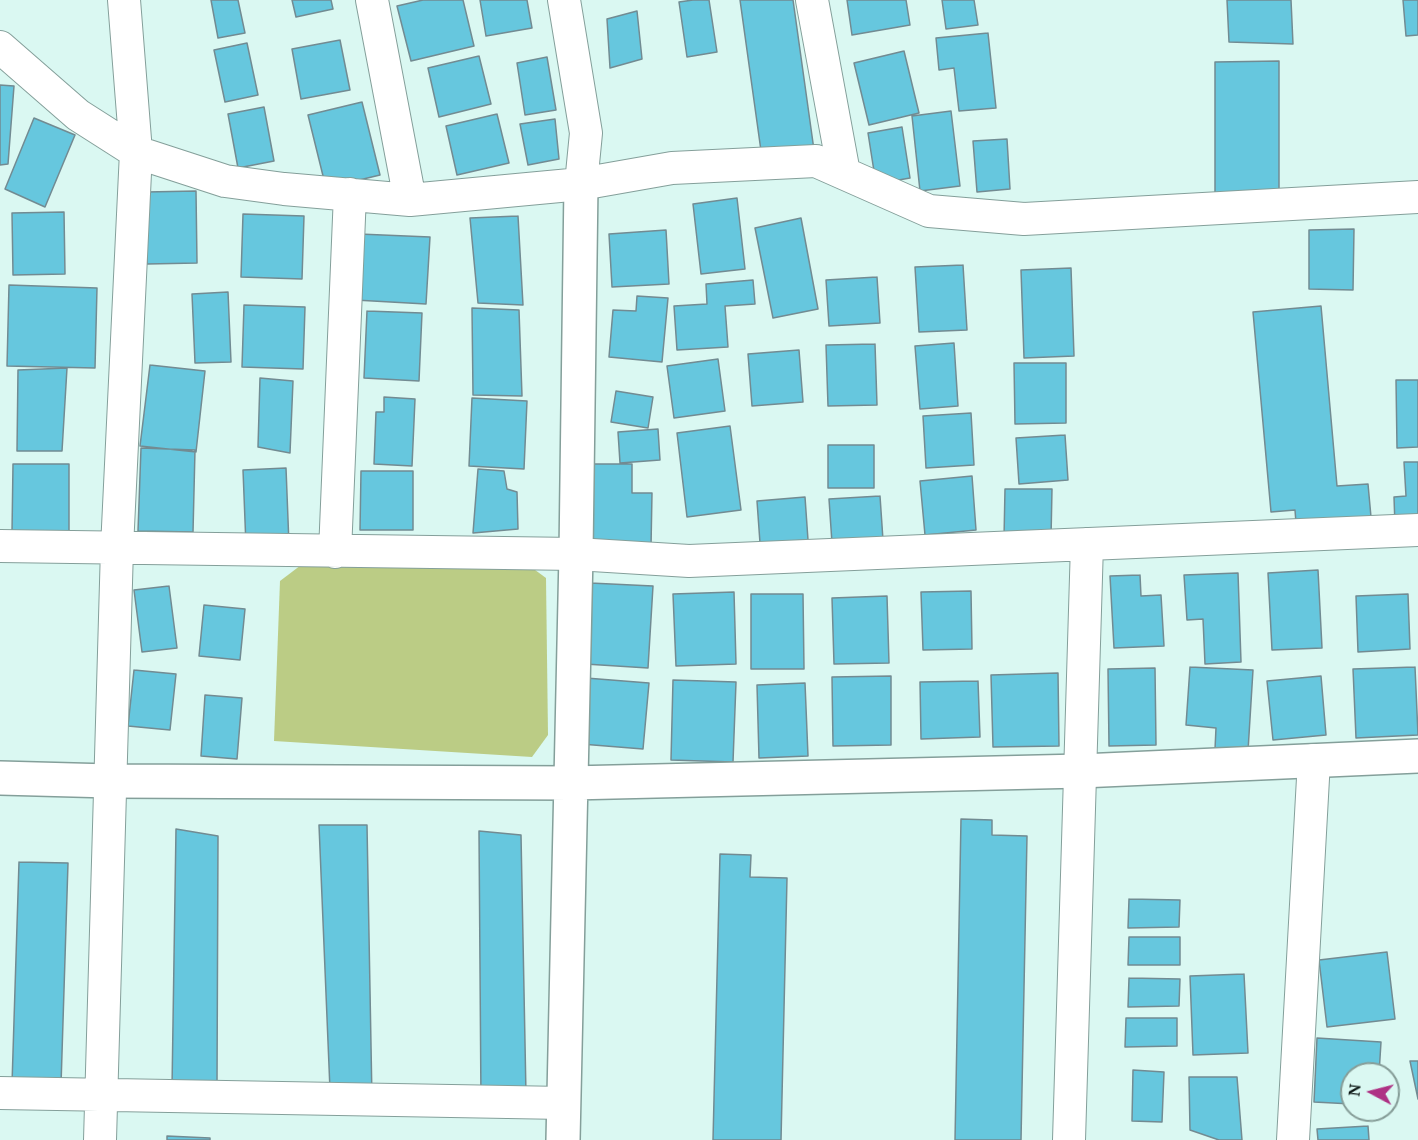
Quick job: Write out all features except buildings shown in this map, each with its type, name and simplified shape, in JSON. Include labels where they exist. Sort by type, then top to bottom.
[{"type":"street","points":[[100,1140],[117,548],[136,152],[124,0]]},
{"type":"street","points":[[372,0],[410,200]]},
{"type":"street","points":[[563,1140],[576,554],[581,184],[586,133],[564,0]]},
{"type":"street","points":[[812,0],[844,173]]},
{"type":"street","points":[[0,47],[78,115],[136,152],[225,181],[284,189],[410,200],[581,184],[672,168],[816,161],[929,211],[1024,219],[1418,197]]},
{"type":"street","points":[[334,552],[350,194]]},
{"type":"street","points":[[0,546],[576,554],[689,561],[1418,530]]},
{"type":"street","points":[[1069,1140],[1087,544]]},
{"type":"street","points":[[0,778],[110,781],[571,783],[1081,771],[1418,756]]},
{"type":"street","points":[[1293,1140],[1314,760]]},
{"type":"street","points":[[0,1093],[564,1103]]},
{"type":"green space","points":[[309,559],[531,567],[546,578],[548,735],[532,757],[274,741],[280,581]]}]
